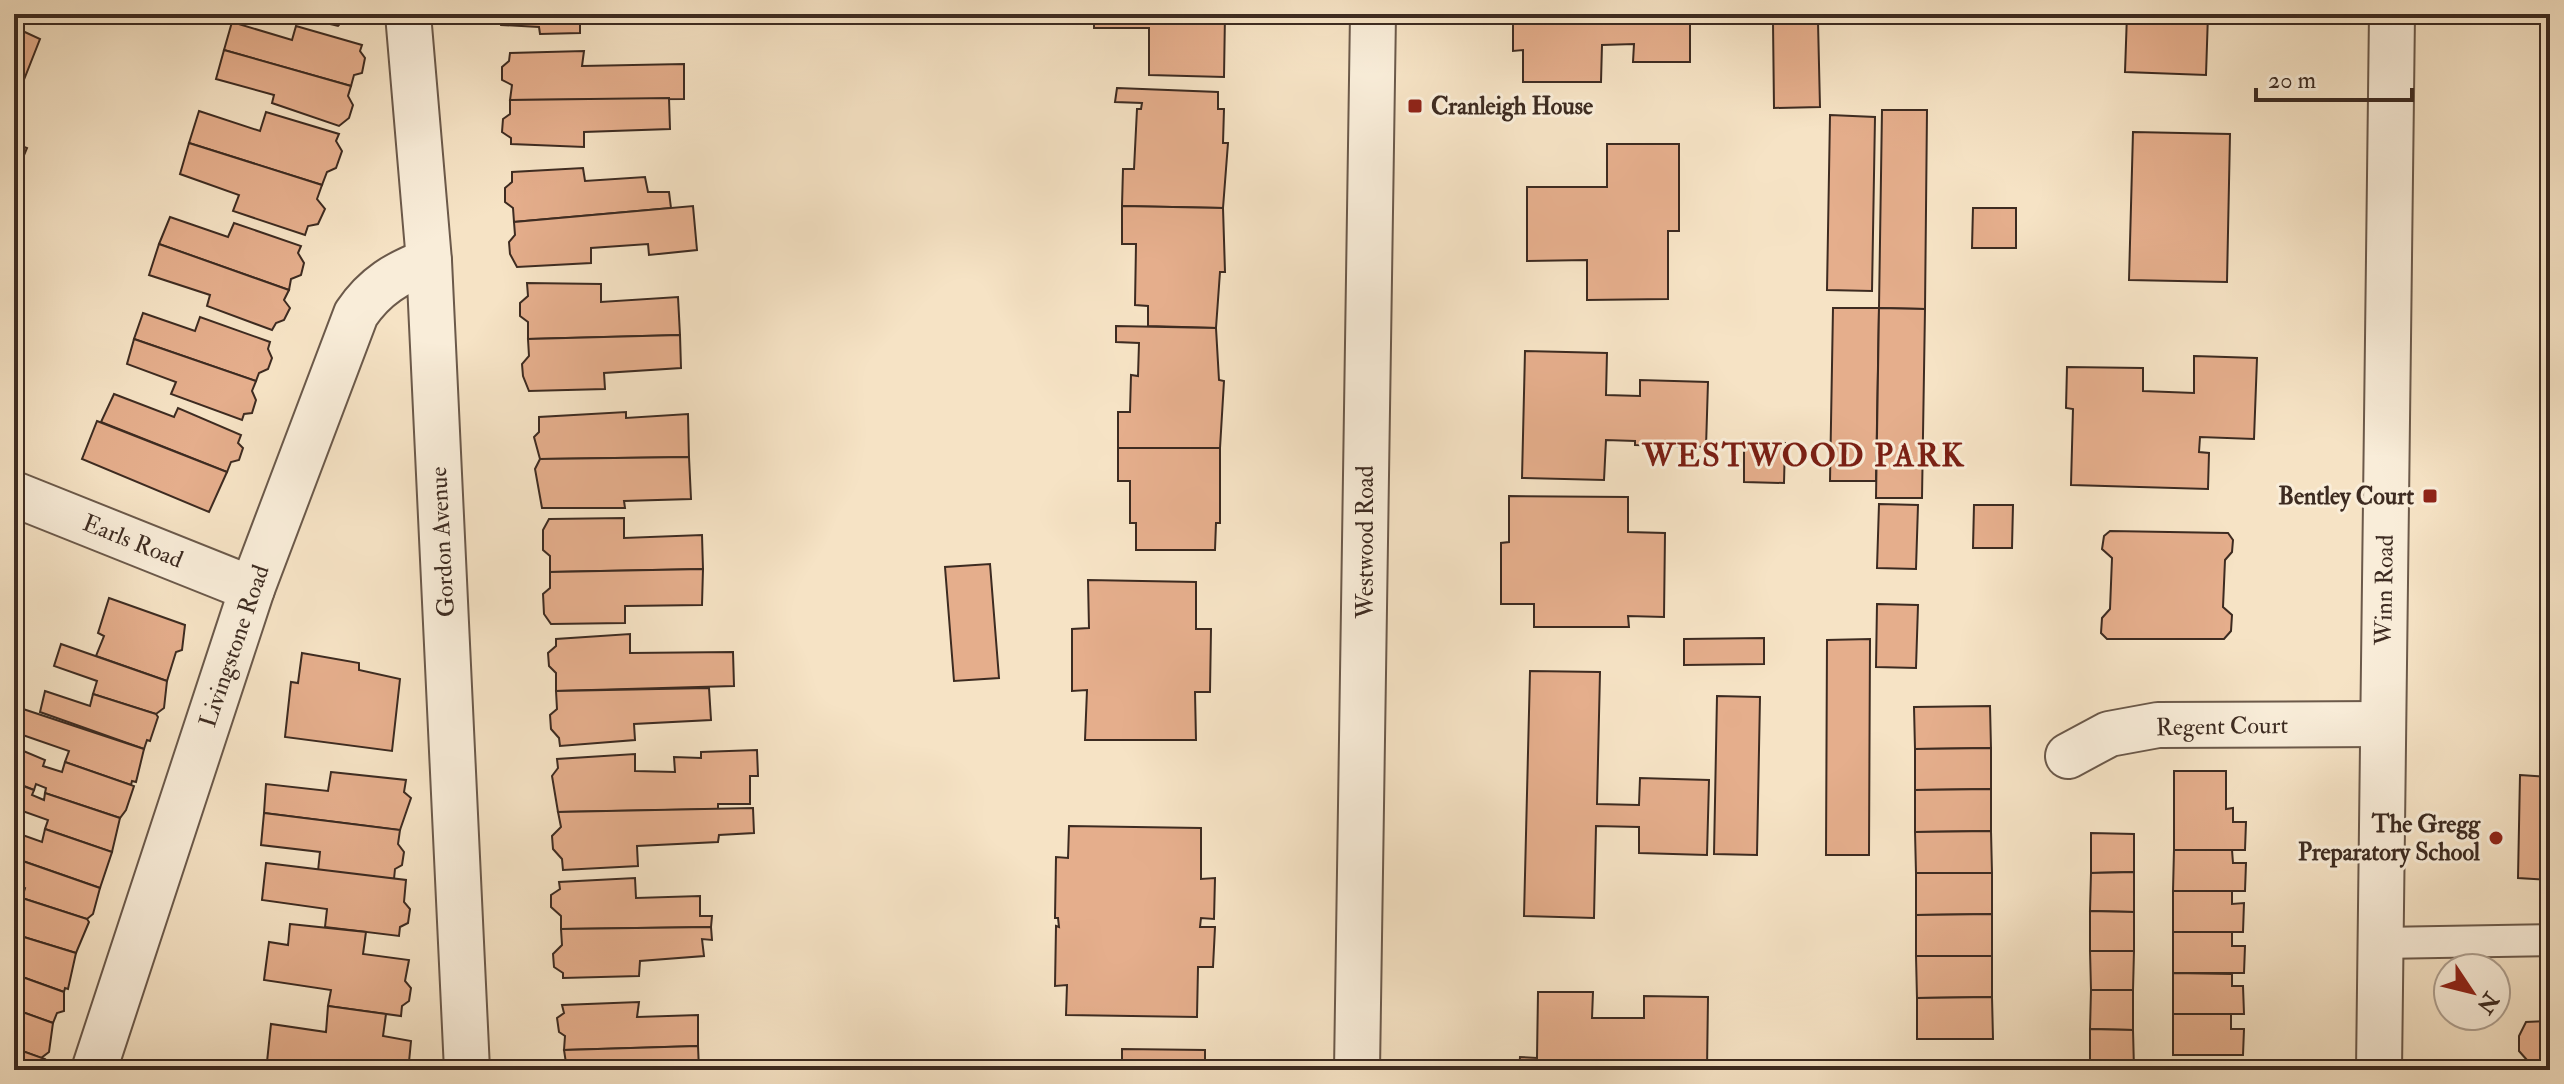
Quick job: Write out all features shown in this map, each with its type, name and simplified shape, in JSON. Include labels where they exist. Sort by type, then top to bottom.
[{"type":"street","name":"Gordon Avenue","points":[[408,14],[429,261],[467,1070]]},
{"type":"street","name":"Westwood Road","points":[[1357,1070],[1373,14]]},
{"type":"street","name":"Winn Road","points":[[2379,1070],[2392,14]]},
{"type":"street","name":"Livingstone Road","points":[[94,1070],[252,589],[356,314],[370,293],[397,273],[429,261]]},
{"type":"street","name":"Earls Road","points":[[14,494],[252,589]]},
{"type":"street","name":"Regent Court","points":[[2068,756],[2109,734],[2158,725],[2382,724]]},
{"type":"lane","points":[[2380,943],[2550,940]]},
{"type":"building","points":[[288,14],[349,14],[338,26]]},
{"type":"building","points":[[497,14],[635,14],[635,18],[580,18],[580,33],[540,34],[539,27],[501,25]]},
{"type":"building","points":[[1094,14],[1225,14],[1224,77],[1149,75],[1149,28],[1094,28]]},
{"type":"building","points":[[1513,14],[1690,14],[1690,62],[1633,62],[1634,44],[1602,45],[1601,82],[1523,82],[1523,50],[1513,51]]},
{"type":"building","points":[[2127,14],[2208,14],[2206,75],[2125,72]]},
{"type":"building","points":[[232,22],[292,40],[296,26],[362,45],[360,51],[365,58],[362,73],[354,75],[351,86],[224,50]]},
{"type":"building","points":[[1818,22],[1820,107],[1774,108],[1773,23]]},
{"type":"building","points":[[14,27],[40,39],[14,105]]},
{"type":"building","points":[[224,50],[351,86],[348,96],[353,105],[349,118],[339,126],[272,103],[274,95],[216,79]]},
{"type":"building","points":[[584,51],[582,66],[684,64],[684,99],[510,100],[512,85],[502,80],[502,67],[509,61],[510,53]]},
{"type":"building","points":[[1117,88],[1218,92],[1218,109],[1224,109],[1223,143],[1228,143],[1223,208],[1122,206],[1123,169],[1134,169],[1137,109],[1141,109],[1142,103],[1115,102]]},
{"type":"building","points":[[669,98],[670,129],[584,132],[584,147],[511,144],[511,138],[502,132],[503,119],[510,114],[510,100]]},
{"type":"building","points":[[1882,110],[1927,110],[1925,309],[1879,308]]},
{"type":"building","points":[[199,111],[260,131],[266,112],[339,134],[336,141],[342,151],[336,168],[327,172],[322,185],[189,143]]},
{"type":"building","points":[[1830,115],[1875,117],[1872,291],[1827,290]]},
{"type":"building","points":[[2133,132],[2230,134],[2227,282],[2129,280]]},
{"type":"building","points":[[14,143],[27,148],[14,179]]},
{"type":"building","points":[[189,143],[322,185],[317,199],[325,209],[318,224],[308,226],[305,235],[233,211],[239,195],[180,174]]},
{"type":"building","points":[[1607,144],[1679,144],[1679,231],[1668,231],[1668,299],[1587,300],[1587,260],[1527,261],[1527,187],[1607,187]]},
{"type":"building","points":[[583,168],[585,181],[645,177],[648,192],[669,192],[671,208],[514,222],[513,208],[505,202],[505,188],[512,182],[512,172]]},
{"type":"building","points":[[2544,197],[2550,197],[2550,354],[2542,354],[2548,236],[2543,236]]},
{"type":"building","points":[[693,206],[697,250],[649,255],[648,244],[591,248],[591,263],[517,267],[510,254],[509,242],[515,235],[514,222]]},
{"type":"building","points":[[1122,206],[1223,208],[1225,272],[1220,272],[1216,328],[1148,326],[1148,306],[1135,305],[1136,244],[1122,244]]},
{"type":"building","points":[[1973,208],[2016,208],[2016,248],[1972,248]]},
{"type":"building","points":[[170,217],[228,237],[234,223],[301,246],[298,253],[304,263],[301,275],[291,279],[289,290],[159,244]]},
{"type":"building","points":[[159,244],[289,290],[284,300],[290,308],[284,320],[276,323],[272,330],[207,306],[210,295],[149,275]]},
{"type":"building","points":[[527,283],[601,284],[601,302],[678,297],[680,335],[528,339],[528,322],[520,316],[520,303],[528,296]]},
{"type":"building","points":[[1833,308],[1879,308],[1876,481],[1830,481]]},
{"type":"building","points":[[1879,308],[1925,309],[1922,498],[1876,498]]},
{"type":"building","points":[[143,313],[195,331],[200,317],[270,342],[268,349],[272,358],[268,369],[259,373],[256,381],[134,339]]},
{"type":"building","points":[[1116,326],[1216,328],[1219,380],[1224,381],[1220,448],[1118,448],[1118,412],[1130,412],[1131,375],[1138,376],[1139,343],[1116,342]]},
{"type":"building","points":[[680,335],[681,368],[604,373],[605,389],[529,391],[523,376],[522,364],[529,356],[528,339]]},
{"type":"building","points":[[134,339],[256,381],[252,391],[256,400],[252,413],[244,414],[242,420],[171,394],[176,382],[127,364]]},
{"type":"building","points":[[1525,351],[1607,353],[1606,395],[1640,396],[1640,380],[1708,382],[1706,447],[1635,445],[1635,441],[1606,440],[1604,480],[1522,478]]},
{"type":"building","points":[[2194,356],[2257,358],[2254,439],[2200,437],[2199,452],[2209,453],[2208,489],[2071,485],[2073,409],[2066,408],[2067,367],[2143,368],[2143,391],[2194,393]]},
{"type":"building","points":[[114,394],[174,417],[178,408],[241,435],[238,443],[243,448],[239,460],[231,462],[227,472],[101,422]]},
{"type":"building","points":[[626,412],[626,418],[688,414],[689,457],[540,459],[534,437],[539,432],[539,417]]},
{"type":"building","points":[[97,421],[227,472],[209,512],[82,459]]},
{"type":"building","points":[[1744,442],[1785,443],[1784,483],[1744,482]]},
{"type":"building","points":[[1118,448],[1220,448],[1220,523],[1216,523],[1215,550],[1136,550],[1136,523],[1130,523],[1130,481],[1118,481]]},
{"type":"building","points":[[689,457],[691,499],[624,501],[625,508],[542,508],[535,469],[540,459]]},
{"type":"building","points":[[1509,496],[1628,497],[1628,532],[1665,533],[1664,617],[1628,616],[1629,627],[1534,627],[1534,604],[1501,604],[1501,543],[1509,542]]},
{"type":"building","points":[[1879,504],[1918,505],[1916,569],[1877,568]]},
{"type":"building","points":[[1974,505],[2013,505],[2012,548],[1973,548]]},
{"type":"building","points":[[624,518],[624,538],[702,535],[703,569],[550,572],[550,556],[543,550],[543,530],[549,519]]},
{"type":"building","points":[[2110,531],[2228,533],[2233,540],[2232,552],[2225,560],[2223,607],[2232,615],[2231,631],[2224,639],[2107,639],[2101,633],[2102,618],[2110,609],[2112,558],[2102,549],[2104,536]]},
{"type":"building","points":[[990,564],[999,678],[954,681],[945,567]]},
{"type":"building","points":[[703,569],[702,605],[625,606],[625,623],[551,624],[544,614],[543,594],[550,588],[550,572]]},
{"type":"building","points":[[1088,580],[1196,582],[1196,629],[1211,629],[1210,692],[1195,692],[1196,740],[1085,740],[1087,690],[1072,691],[1072,629],[1089,628]]},
{"type":"building","points":[[109,598],[185,625],[182,650],[176,652],[167,681],[96,656],[104,636],[98,633]]},
{"type":"building","points":[[1877,604],[1918,605],[1916,668],[1876,667]]},
{"type":"building","points":[[630,634],[630,653],[733,652],[734,686],[556,691],[556,673],[549,666],[548,653],[556,646],[556,639]]},
{"type":"building","points":[[1764,638],[1764,664],[1684,665],[1684,639]]},
{"type":"building","points":[[1870,639],[1869,855],[1826,855],[1827,640]]},
{"type":"building","points":[[61,644],[167,681],[164,708],[156,714],[93,694],[97,681],[54,666]]},
{"type":"building","points":[[302,653],[359,663],[359,670],[400,679],[392,751],[285,737],[291,682],[298,683]]},
{"type":"building","points":[[1530,671],[1600,672],[1597,804],[1639,805],[1640,778],[1709,780],[1707,855],[1639,853],[1639,827],[1596,826],[1594,918],[1524,916]]},
{"type":"building","points":[[709,688],[711,720],[634,724],[635,740],[560,746],[559,738],[551,729],[550,715],[557,709],[556,691]]},
{"type":"building","points":[[45,691],[90,706],[93,694],[156,714],[158,717],[150,741],[147,740],[144,749],[40,712]]},
{"type":"building","points":[[1717,696],[1760,697],[1757,855],[1714,854]]},
{"type":"building","points":[[1990,706],[1991,748],[1915,749],[1914,707]]},
{"type":"building","points":[[17,707],[144,749],[136,782],[132,781],[131,785],[65,762],[69,751],[14,732]]},
{"type":"building","points":[[14,747],[45,760],[43,766],[62,772],[65,762],[134,786],[126,810],[120,818],[45,793],[46,788],[36,784],[34,790],[14,782]]},
{"type":"building","points":[[1991,748],[1991,789],[1915,790],[1915,749]]},
{"type":"building","points":[[757,750],[758,776],[750,776],[750,804],[718,804],[718,809],[558,812],[552,776],[558,768],[557,759],[635,754],[635,771],[675,772],[674,757],[701,758],[701,752]]},
{"type":"building","points":[[2174,771],[2226,771],[2226,809],[2233,808],[2233,822],[2246,822],[2245,850],[2174,850]]},
{"type":"building","points":[[331,772],[406,780],[404,792],[411,798],[400,830],[264,813],[266,784],[328,791]]},
{"type":"building","points":[[2520,775],[2550,777],[2550,880],[2518,878]]},
{"type":"building","points":[[15,783],[34,790],[32,795],[44,800],[45,793],[120,818],[112,852],[45,829],[48,820],[14,808]]},
{"type":"building","points":[[1991,789],[1991,831],[1915,832],[1915,790]]},
{"type":"building","points":[[753,808],[754,833],[719,835],[718,842],[637,846],[638,866],[563,870],[562,859],[553,849],[552,836],[561,827],[558,812]]},
{"type":"building","points":[[264,813],[400,830],[398,844],[404,852],[402,865],[395,869],[394,879],[318,871],[320,852],[261,845]]},
{"type":"building","points":[[1069,826],[1201,828],[1201,879],[1215,878],[1214,919],[1201,918],[1200,927],[1215,927],[1213,967],[1198,967],[1197,1017],[1066,1015],[1067,985],[1055,986],[1056,926],[1059,927],[1058,918],[1055,918],[1056,857],[1068,858]]},
{"type":"building","points":[[45,829],[112,852],[100,888],[14,858],[14,832],[42,842]]},
{"type":"building","points":[[1991,831],[1992,873],[1916,873],[1915,832]]},
{"type":"building","points":[[2091,833],[2134,834],[2134,872],[2091,873]]},
{"type":"building","points":[[2174,850],[2232,850],[2233,863],[2246,863],[2245,891],[2173,891]]},
{"type":"building","points":[[14,858],[100,888],[93,914],[87,919],[22,898],[25,888],[14,884]]},
{"type":"building","points":[[266,863],[406,880],[404,902],[410,909],[408,923],[400,927],[399,936],[325,927],[327,909],[262,900]]},
{"type":"building","points":[[2134,872],[2134,912],[2090,911],[2091,873]]},
{"type":"building","points":[[1916,873],[1992,873],[1992,914],[1916,915]]},
{"type":"building","points":[[635,878],[636,898],[700,896],[700,916],[712,916],[711,927],[561,929],[561,916],[551,907],[551,895],[560,889],[559,882]]},
{"type":"building","points":[[2173,891],[2232,891],[2232,904],[2244,903],[2243,932],[2173,932]]},
{"type":"building","points":[[22,898],[87,919],[89,922],[76,953],[14,934],[14,908],[19,910]]},
{"type":"building","points":[[2090,911],[2134,912],[2134,951],[2090,951]]},
{"type":"building","points":[[1992,914],[1992,956],[1916,956],[1916,915]]},
{"type":"building","points":[[290,924],[366,932],[363,954],[409,960],[405,981],[411,988],[409,1001],[402,1006],[401,1016],[328,1006],[331,990],[264,980],[269,942],[288,945]]},
{"type":"building","points":[[711,927],[712,940],[702,939],[704,956],[640,961],[639,976],[563,978],[563,973],[554,967],[553,954],[562,945],[561,929]]},
{"type":"building","points":[[2173,932],[2232,932],[2232,946],[2245,946],[2244,973],[2173,973]]},
{"type":"building","points":[[14,934],[76,953],[68,989],[65,988],[64,992],[14,974]]},
{"type":"building","points":[[2090,951],[2134,951],[2133,990],[2091,990]]},
{"type":"building","points":[[1916,956],[1992,956],[1992,997],[1917,998]]},
{"type":"building","points":[[2173,973],[2232,974],[2232,986],[2243,986],[2244,1014],[2173,1014]]},
{"type":"building","points":[[14,974],[64,992],[64,1011],[57,1013],[53,1023],[14,1009]]},
{"type":"building","points":[[2091,990],[2133,990],[2133,1030],[2090,1029]]},
{"type":"building","points":[[1538,992],[1593,992],[1592,1018],[1644,1018],[1644,996],[1708,997],[1707,1070],[1519,1070],[1520,1057],[1537,1058]]},
{"type":"building","points":[[1992,997],[1993,1039],[1917,1039],[1917,998]]},
{"type":"building","points":[[639,1002],[637,1017],[698,1015],[698,1046],[564,1050],[565,1036],[559,1032],[557,1018],[564,1013],[562,1005]]},
{"type":"building","points":[[328,1006],[386,1014],[383,1036],[411,1041],[409,1062],[414,1070],[329,1070],[267,1062],[271,1024],[326,1032]]},
{"type":"building","points":[[14,1009],[53,1023],[49,1052],[41,1058],[14,1048]]},
{"type":"building","points":[[2173,1014],[2231,1014],[2231,1029],[2244,1029],[2243,1055],[2173,1055]]},
{"type":"building","points":[[2550,1021],[2550,1070],[2517,1070],[2527,1060],[2519,1051],[2519,1036],[2526,1022]]},
{"type":"building","points":[[2090,1029],[2133,1030],[2134,1069],[2090,1069]]},
{"type":"building","points":[[698,1046],[699,1070],[560,1070],[566,1063],[564,1050]]},
{"type":"building","points":[[14,1048],[45,1059],[41,1070],[14,1070]]},
{"type":"building","points":[[1122,1049],[1205,1050],[1205,1070],[1122,1070]]},
{"type":"place","name":"Cranleigh House","points":[[1415,106]]},
{"type":"place","name":"Bentley Court","points":[[2430,496]]},
{"type":"place","name":"The Gregg Preparatory School","points":[[2496,838]]},
{"type":"district","name":"WESTWOOD PARK","points":[[1804,455]]}]
